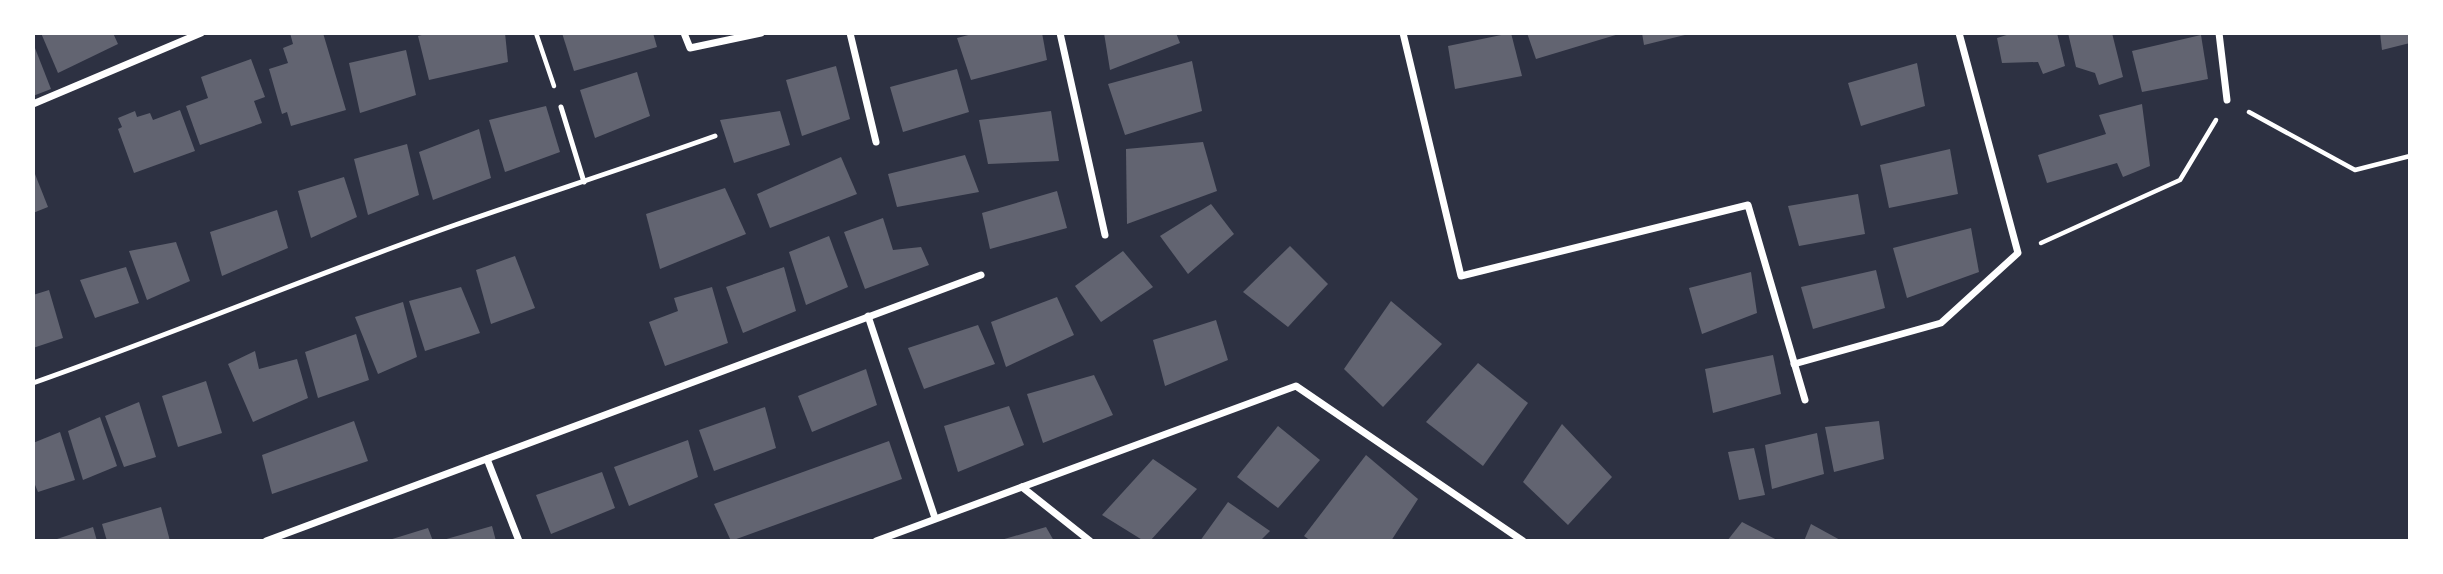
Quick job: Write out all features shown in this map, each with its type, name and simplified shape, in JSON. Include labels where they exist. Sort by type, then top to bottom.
[{"type":"street","points":[[33,104],[201,33]]},
{"type":"street","points":[[684,33],[690,48],[761,33]]},
{"type":"street","points":[[850,33],[876,142]]},
{"type":"street","points":[[1060,33],[1105,235]]},
{"type":"street","points":[[1403,33],[1461,276],[1748,205],[1805,400]]},
{"type":"street","points":[[1794,364],[1941,323],[2018,253],[1959,33]]},
{"type":"street","points":[[2219,33],[2227,100]]},
{"type":"street","points":[[266,541],[981,275]]},
{"type":"street","points":[[868,316],[935,518]]},
{"type":"street","points":[[876,541],[1296,386],[1523,541]]},
{"type":"street","points":[[486,459],[519,541]]},
{"type":"street","points":[[1022,487],[1090,541]]},
{"type":"lane","points":[[561,107],[584,183]]},
{"type":"lane","points":[[33,383],[454,226],[715,136]]},
{"type":"path","points":[[536,33],[545,63]]},
{"type":"path","points":[[2018,253],[2180,180],[2227,100],[2355,170],[2410,156]]},
{"type":"building","points":[[41,33],[113,33],[118,44],[58,73]]},
{"type":"building","points":[[290,33],[323,33],[346,110],[291,126],[287,112],[282,114],[269,69],[288,63],[283,48],[293,44]]},
{"type":"building","points":[[429,33],[505,33],[508,62],[429,80],[418,36]]},
{"type":"building","points":[[562,33],[653,33],[657,47],[574,71]]},
{"type":"building","points":[[976,33],[1042,33],[1047,60],[971,80],[957,38]]},
{"type":"building","points":[[1104,33],[1176,33],[1180,43],[1110,70]]},
{"type":"building","points":[[1511,33],[1522,76],[1455,89],[1448,46]]},
{"type":"building","points":[[1527,33],[1619,33],[1619,34],[1536,59]]},
{"type":"building","points":[[1642,33],[1688,33],[1689,34],[1644,45]]},
{"type":"building","points":[[2013,33],[2057,33],[2065,66],[2043,74],[2038,62],[2002,63],[1997,38]]},
{"type":"building","points":[[2068,33],[2112,33],[2123,77],[2099,85],[2095,73],[2076,67]]},
{"type":"building","points":[[2380,33],[2410,33],[2410,43],[2382,50]]},
{"type":"building","points":[[2201,35],[2208,79],[2142,92],[2132,51]]},
{"type":"building","points":[[33,43],[51,89],[33,96]]},
{"type":"building","points":[[406,50],[416,95],[360,113],[349,63]]},
{"type":"building","points":[[251,59],[265,97],[254,101],[262,123],[200,145],[186,106],[208,98],[201,77]]},
{"type":"building","points":[[1192,61],[1202,111],[1125,135],[1108,84]]},
{"type":"building","points":[[1917,63],[1925,106],[1861,126],[1848,83]]},
{"type":"building","points":[[836,66],[850,119],[802,136],[786,80]]},
{"type":"building","points":[[957,69],[969,112],[903,132],[890,87]]},
{"type":"building","points":[[637,72],[650,116],[595,138],[580,90]]},
{"type":"building","points":[[2142,104],[2150,166],[2123,177],[2117,163],[2047,183],[2038,155],[2106,134],[2099,115]]},
{"type":"building","points":[[546,106],[560,152],[505,172],[489,120]]},
{"type":"building","points":[[180,110],[195,151],[134,173],[118,129],[122,127],[118,118],[135,111],[137,117],[150,113],[153,120]]},
{"type":"building","points":[[780,111],[790,145],[734,163],[720,120]]},
{"type":"building","points":[[1051,111],[1059,161],[988,164],[979,120]]},
{"type":"building","points":[[479,129],[491,178],[433,200],[419,152]]},
{"type":"building","points":[[1203,142],[1217,191],[1127,224],[1126,149]]},
{"type":"building","points":[[407,144],[419,195],[368,215],[354,159]]},
{"type":"building","points":[[1950,149],[1958,194],[1889,208],[1880,165]]},
{"type":"building","points":[[965,155],[979,192],[897,207],[888,174]]},
{"type":"building","points":[[841,157],[857,194],[770,228],[757,194]]},
{"type":"building","points":[[33,169],[48,207],[33,213]]},
{"type":"building","points":[[344,177],[357,217],[311,238],[298,191]]},
{"type":"building","points":[[725,188],[746,234],[660,269],[646,214]]},
{"type":"building","points":[[1057,191],[1067,228],[990,249],[982,213]]},
{"type":"building","points":[[1858,194],[1865,234],[1799,246],[1788,206]]},
{"type":"building","points":[[1211,204],[1234,234],[1188,274],[1160,236]]},
{"type":"building","points":[[277,210],[288,248],[222,276],[210,232]]},
{"type":"building","points":[[883,218],[893,250],[921,247],[929,265],[865,289],[844,232]]},
{"type":"building","points":[[1971,228],[1979,272],[1907,298],[1893,248]]},
{"type":"building","points":[[829,236],[848,287],[806,305],[789,252]]},
{"type":"building","points":[[176,242],[190,281],[147,300],[129,251]]},
{"type":"building","points":[[1290,246],[1328,284],[1288,327],[1243,292]]},
{"type":"building","points":[[1123,251],[1153,287],[1101,322],[1075,286]]},
{"type":"building","points":[[515,256],[535,308],[491,324],[476,270]]},
{"type":"building","points":[[126,267],[139,303],[95,318],[80,280]]},
{"type":"building","points":[[784,267],[796,311],[743,333],[726,287]]},
{"type":"building","points":[[1876,270],[1885,308],[1813,329],[1801,287]]},
{"type":"building","points":[[1751,272],[1757,313],[1702,334],[1689,288]]},
{"type":"building","points":[[461,287],[480,333],[425,351],[409,301]]},
{"type":"building","points":[[712,287],[728,343],[665,366],[649,322],[678,311],[674,298]]},
{"type":"building","points":[[49,290],[63,338],[33,348],[33,295]]},
{"type":"building","points":[[1057,297],[1074,335],[1006,367],[991,322]]},
{"type":"building","points":[[1391,301],[1442,344],[1383,407],[1344,369]]},
{"type":"building","points":[[403,302],[417,357],[378,374],[355,317]]},
{"type":"building","points":[[1216,320],[1228,360],[1165,386],[1153,340]]},
{"type":"building","points":[[978,325],[995,364],[924,389],[908,348]]},
{"type":"building","points":[[356,334],[369,380],[318,398],[305,352]]},
{"type":"building","points":[[255,351],[259,369],[297,359],[308,398],[253,422],[228,364]]},
{"type":"building","points":[[1773,355],[1781,394],[1713,413],[1705,369]]},
{"type":"building","points":[[1478,363],[1528,403],[1483,466],[1426,422]]},
{"type":"building","points":[[866,369],[877,405],[812,432],[798,396]]},
{"type":"building","points":[[1094,375],[1113,415],[1043,443],[1027,394]]},
{"type":"building","points":[[206,381],[222,433],[178,447],[162,396]]},
{"type":"building","points":[[139,402],[156,457],[124,467],[105,416]]},
{"type":"building","points":[[1009,406],[1024,445],[958,472],[944,426]]},
{"type":"building","points":[[765,407],[776,448],[714,471],[699,430]]},
{"type":"building","points":[[100,417],[117,466],[83,480],[68,431]]},
{"type":"building","points":[[354,421],[368,461],[272,494],[262,455]]},
{"type":"building","points":[[1879,421],[1884,459],[1834,472],[1825,427]]},
{"type":"building","points":[[1562,424],[1612,477],[1568,525],[1523,482]]},
{"type":"building","points":[[1278,426],[1320,460],[1278,508],[1237,477]]},
{"type":"building","points":[[60,432],[75,480],[38,492],[33,480],[33,443]]},
{"type":"building","points":[[1817,433],[1824,474],[1772,489],[1765,445]]},
{"type":"building","points":[[688,440],[698,477],[629,506],[614,467]]},
{"type":"building","points":[[889,441],[902,479],[731,541],[714,504]]},
{"type":"building","points":[[1754,448],[1765,495],[1739,500],[1728,452]]},
{"type":"building","points":[[1366,455],[1418,499],[1391,541],[1311,541],[1304,536]]},
{"type":"building","points":[[1153,459],[1197,489],[1150,541],[1144,541],[1102,515]]},
{"type":"building","points":[[602,472],[615,508],[551,534],[536,495]]},
{"type":"building","points":[[1228,502],[1270,531],[1260,541],[1200,541]]},
{"type":"building","points":[[161,507],[170,541],[107,541],[102,524]]},
{"type":"building","points":[[1742,522],[1779,541],[1727,541]]},
{"type":"building","points":[[1811,524],[1842,541],[1804,541]]},
{"type":"building","points":[[492,526],[496,541],[443,541],[443,540]]},
{"type":"building","points":[[93,527],[97,541],[54,541],[54,540]]},
{"type":"building","points":[[1046,527],[1054,541],[1001,541],[1001,540]]},
{"type":"building","points":[[428,528],[433,541],[389,541],[389,540]]}]
